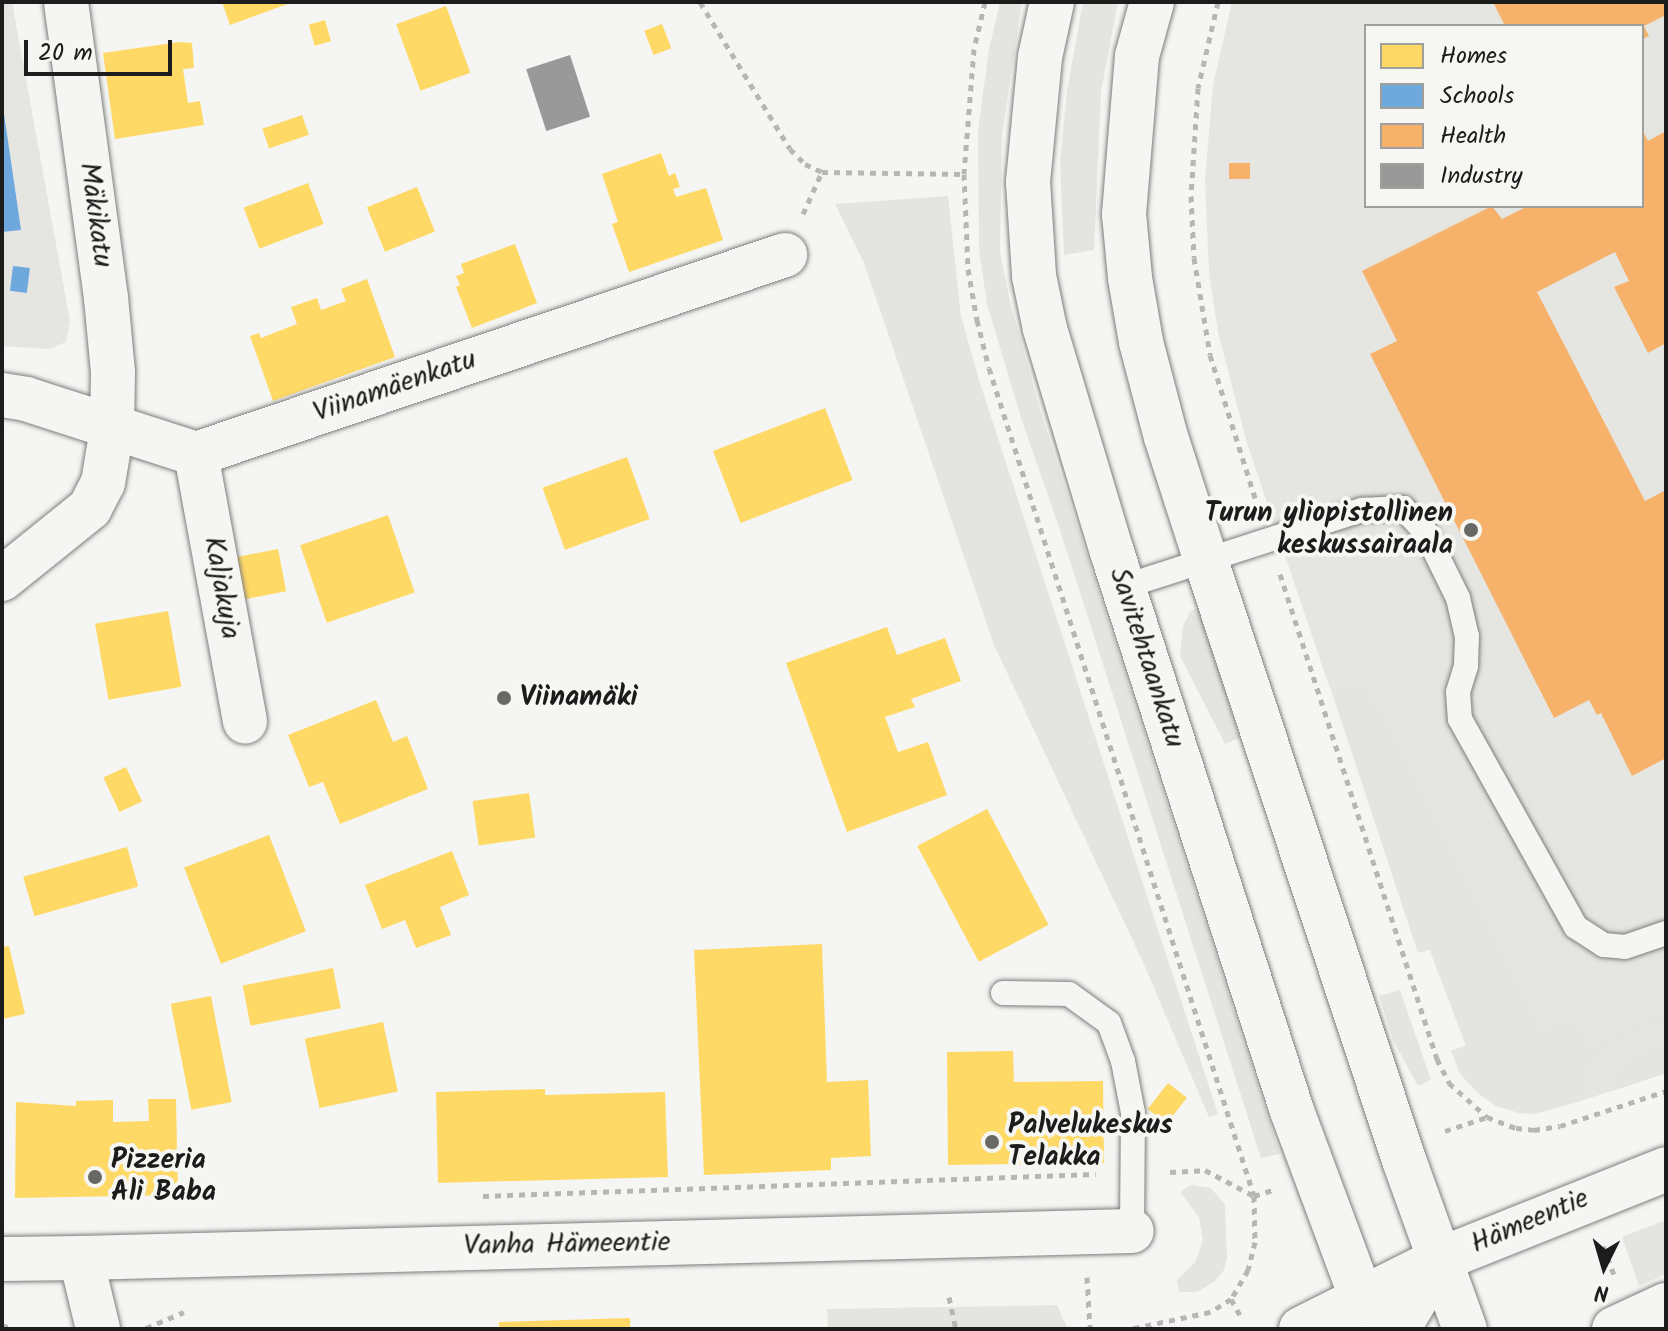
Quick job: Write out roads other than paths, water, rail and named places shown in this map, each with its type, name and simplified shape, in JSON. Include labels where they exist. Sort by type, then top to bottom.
[{"type":"main road","name":"Mäkikatu","points":[[2,579],[90,508],[103,483],[112,429],[113,372],[106,298],[66,2]]},
{"type":"main road","name":"Savitehtaankatu","points":[[1052,2],[1040,57],[1028,182],[1034,276],[1064,397],[1123,587],[1292,1111],[1366,1314]]},
{"type":"main road","points":[[1152,2],[1137,56],[1124,214],[1130,278],[1166,437],[1439,1260],[1465,1329]]},
{"type":"main road","name":"Viinamäenkatu","points":[[196,454],[785,255]]},
{"type":"main road","points":[[2,395],[26,399],[196,454]]},
{"type":"main road","name":"Kaljakuja","points":[[196,454],[245,722]]},
{"type":"main road","name":"Hämeentie","points":[[1301,1329],[1366,1314],[1439,1260],[1666,1169]]},
{"type":"main road","name":"Vanha Hämeentie","points":[[2,1259],[1132,1231]]},
{"type":"main road","points":[[81,1258],[98,1329]]},
{"type":"main road","name":"Hämeentie","points":[[1398,1329],[1439,1260]]},
{"type":"main road","points":[[1614,1329],[1666,1305]]},
{"type":"lane","points":[[1123,587],[1362,510],[1403,508],[1426,533],[1458,598],[1467,636],[1466,666],[1458,692],[1460,719],[1576,927],[1604,945],[1625,947],[1666,933]]},
{"type":"lane","points":[[1003,993],[1069,994],[1109,1023],[1123,1061],[1133,1113],[1132,1231]]},
{"type":"place","name":"Turun yliopistollinen keskussairaala","points":[[1471,530]]},
{"type":"place","name":"Viinamäki","points":[[504,698]]},
{"type":"place","name":"Palvelukeskus Telakka","points":[[992,1142]]},
{"type":"place","name":"Pizzeria Ali Baba","points":[[95,1177]]}]
